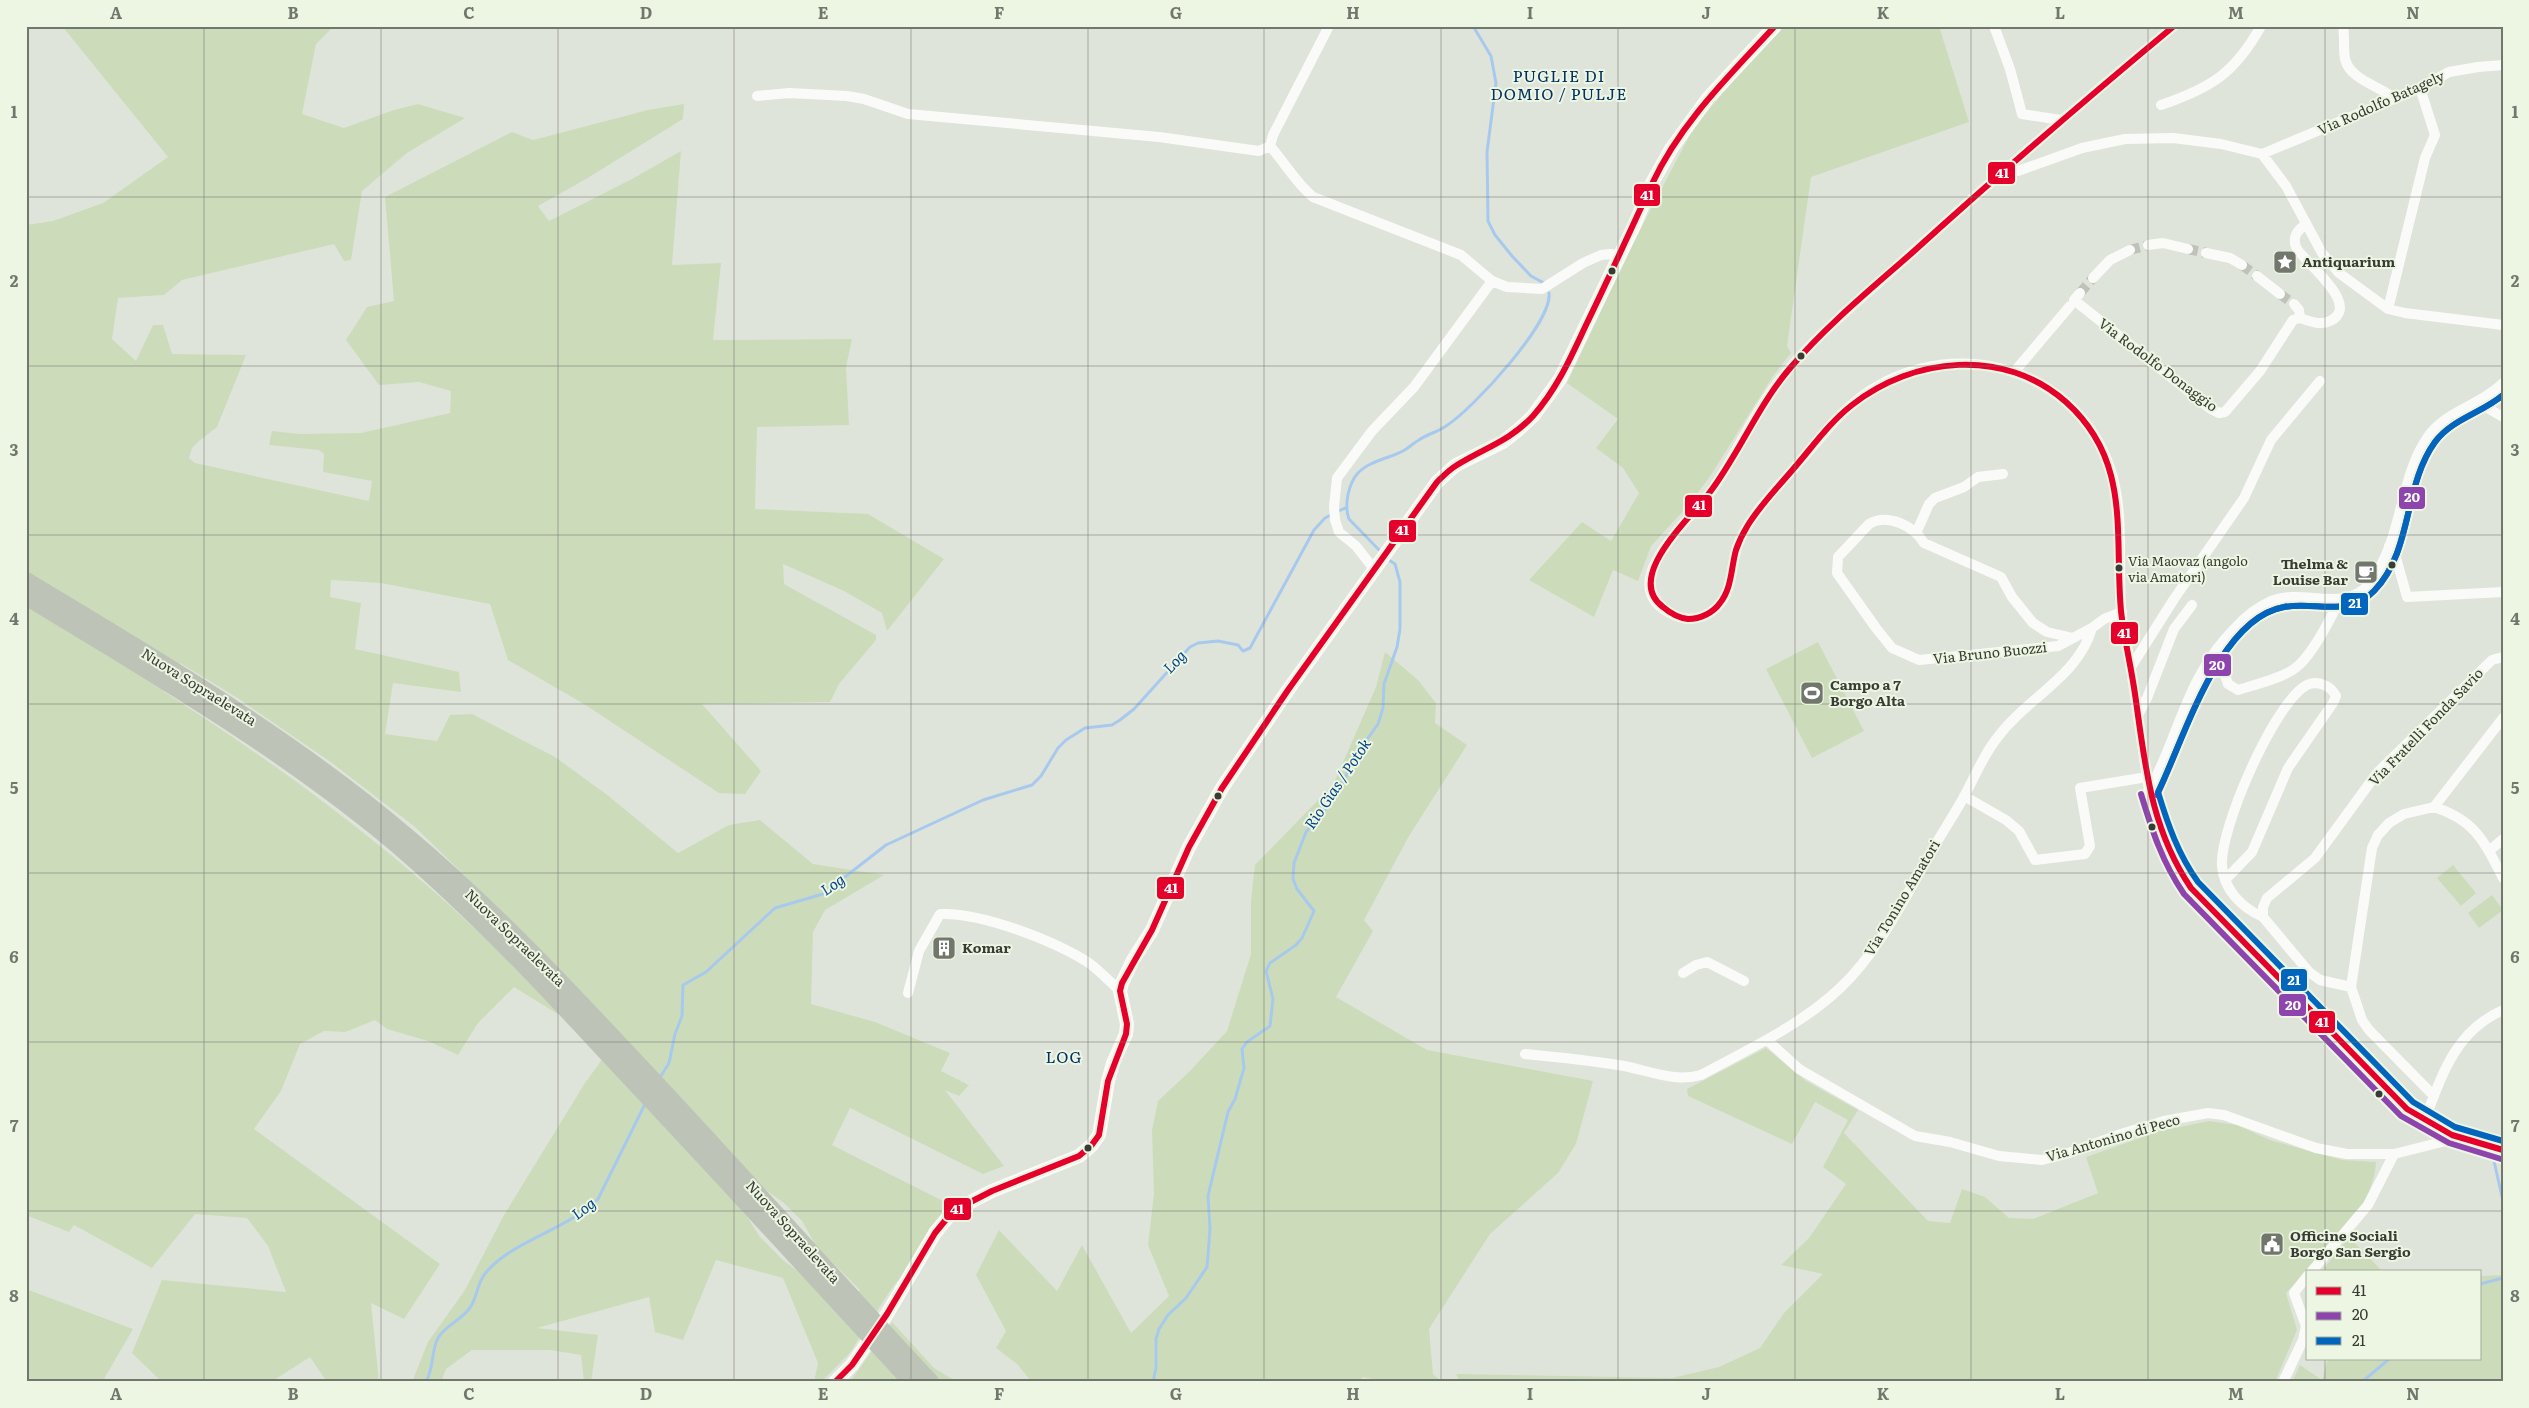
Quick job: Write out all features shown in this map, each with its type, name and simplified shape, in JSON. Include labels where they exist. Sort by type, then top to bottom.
[{"type":"highway","name":"Nuova Sopraelevata","points":[[26,581],[171,677]]},
{"type":"highway","name":"Nuova Sopraelevata","points":[[26,596],[266,730],[360,798],[438,863],[708,1149],[848,1302],[930,1382]]},
{"type":"highway","name":"Nuova Sopraelevata","points":[[848,1302],[912,1382]]},
{"type":"street","points":[[757,96],[789,93],[847,96],[864,99],[908,114],[1159,137],[1259,151],[1270,146],[1329,26]]},
{"type":"street","points":[[835,1382],[852,1365],[906,1285],[935,1233],[953,1211],[992,1190],[1079,1156],[1091,1146],[1099,1135],[1108,1081],[1113,1063],[1126,1034],[1127,1024],[1120,991],[1133,960],[1152,930],[1189,847],[1222,788],[1374,569],[1437,482],[1456,465],[1503,442],[1533,416],[1548,398],[1560,379],[1619,257],[1652,183],[1687,125],[1708,98],[1775,26]]},
{"type":"street","points":[[1994,26],[2010,69],[2022,114],[2061,120]]},
{"type":"street","points":[[2174,26],[2003,169],[1805,350],[1775,386],[1713,488],[1656,558],[1650,580],[1656,601],[1668,612],[1682,618],[1694,619],[1718,606],[1727,592],[1739,542],[1751,521],[1847,408],[1875,386],[1898,375],[1947,363],[1994,366],[2014,372],[2058,396],[2089,426],[2102,448],[2117,493],[2122,612],[2149,791],[2164,841],[2175,865],[2191,888],[2407,1108],[2424,1122],[2458,1138],[2480,1146],[2503,1150]]},
{"type":"street","points":[[2161,105],[2187,96],[2226,71],[2242,58],[2261,26]]},
{"type":"street","points":[[2343,26],[2346,60],[2350,68],[2369,84],[2394,98]]},
{"type":"street","name":"Via Rodolfo Batagely","points":[[2262,154],[2420,88],[2449,72],[2478,67],[2503,66]]},
{"type":"street","points":[[2388,309],[2425,158],[2435,134],[2420,88]]},
{"type":"street","points":[[2003,169],[2018,171],[2082,148],[2124,139],[2181,139],[2221,144],[2262,154],[2286,186],[2322,253],[2339,272],[2388,309],[2405,313],[2503,325]]},
{"type":"street","points":[[1270,146],[1288,166],[1303,189],[1313,198],[1461,255],[1492,281],[1507,287],[1542,289],[1583,262],[1601,255],[1611,254],[1619,257]]},
{"type":"street","points":[[2294,304],[2300,318],[2312,322],[2325,323],[2333,319],[2338,311],[2338,302],[2334,293],[2311,262],[2296,249],[2294,240],[2297,231],[2306,224]]},
{"type":"street","points":[[2148,245],[2163,243],[2188,249]]},
{"type":"street","points":[[2093,278],[2110,260],[2130,250]]},
{"type":"street","points":[[2206,253],[2230,258],[2242,265]]},
{"type":"street","points":[[2257,276],[2280,294]]},
{"type":"street","points":[[1374,569],[1356,546],[1339,532],[1335,520],[1334,507],[1337,478],[1372,431],[1414,388],[1492,281]]},
{"type":"street","name":"Via Rodolfo Donaggio","points":[[2080,293],[2074,300],[2219,413],[2225,412],[2233,404],[2265,364],[2293,320],[2300,318]]},
{"type":"street","points":[[2014,372],[2070,306]]},
{"type":"street","points":[[2131,667],[2174,599],[2244,498],[2271,440],[2320,381]]},
{"type":"street","points":[[2149,791],[2160,771],[2191,691],[2216,650],[2244,618],[2261,606],[2284,597],[2340,599],[2354,595],[2364,589],[2373,578],[2389,546],[2416,459],[2427,438],[2439,424],[2455,412],[2486,397],[2503,383]]},
{"type":"street","points":[[2471,404],[2482,405],[2503,416]]},
{"type":"street","points":[[2003,474],[1978,477],[1964,487],[1935,498],[1929,504],[1917,531],[1924,543],[2001,577],[2012,597],[2033,623],[2047,632],[2072,638]]},
{"type":"street","name":"Via Bruno Buozzi","points":[[1917,531],[1890,520],[1876,520],[1862,530],[1838,557],[1836,562],[1838,573],[1892,648],[1919,660],[2058,646],[2092,628],[2104,619],[2122,612]]},
{"type":"street","points":[[2389,546],[2395,554],[2407,597],[2503,592]]},
{"type":"street","points":[[2216,650],[2228,684],[2238,690],[2268,680],[2300,665],[2328,622],[2340,599]]},
{"type":"street","points":[[2138,715],[2147,698],[2174,629],[2192,605]]},
{"type":"street","name":"Via Tonino Amatori","points":[[1525,1054],[1620,1065],[1677,1078],[1701,1075],[1766,1040],[1839,989],[1863,962],[1902,903],[1982,761],[2001,732],[2057,680],[2076,658],[2089,637],[2092,628]]},
{"type":"street","name":"Via Fratelli Fonda Savio","points":[[2263,917],[2263,907],[2267,898],[2315,858],[2377,773],[2492,660],[2503,657]]},
{"type":"street","points":[[2226,880],[2252,852],[2288,768],[2333,703],[2336,696],[2333,691],[2322,684],[2315,682],[2302,688],[2264,741],[2233,811],[2222,849],[2226,880],[2238,900],[2263,917],[2309,972],[2320,980],[2351,987]]},
{"type":"street","points":[[2434,807],[2503,718]]},
{"type":"street","points":[[1964,796],[2006,820],[2019,831],[2036,860],[2085,854],[2090,846],[2080,788],[2147,777]]},
{"type":"street","points":[[2434,1096],[2369,1030],[2362,1020],[2351,987],[2372,848],[2378,836],[2389,823],[2404,814],[2434,807],[2451,812],[2467,822],[2489,852],[2503,878]]},
{"type":"street","points":[[2489,852],[2503,838]]},
{"type":"street","points":[[908,993],[919,951],[940,914],[985,920],[1046,941],[1088,963],[1120,991]]},
{"type":"street","points":[[1683,973],[1696,965],[1707,962],[1744,981]]},
{"type":"street","points":[[2424,1122],[2434,1096],[2462,1040],[2475,1026],[2503,1010]]},
{"type":"street","name":"Via Antonino di Peco","points":[[1766,1040],[1799,1069],[1915,1136],[1982,1150],[1999,1156],[2042,1160],[2074,1152],[2124,1133],[2208,1113],[2224,1115],[2316,1148],[2347,1154],[2394,1154],[2458,1138]]},
{"type":"street","points":[[2313,1270],[2368,1205],[2394,1154]]},
{"type":"street","points":[[2283,1382],[2303,1340],[2306,1326],[2294,1293],[2306,1278]]},
{"type":"green space","points":[[62,26],[334,26],[316,44],[302,114],[344,128],[394,110],[418,104],[465,118],[407,153],[362,191],[351,260],[344,261],[334,244],[182,280],[164,295],[118,298],[112,339],[136,361],[153,325],[163,325],[172,354],[246,355],[217,427],[192,448],[189,458],[195,463],[369,501],[372,481],[323,472],[324,454],[319,450],[269,445],[272,431],[300,434],[361,433],[450,413],[451,391],[419,382],[379,385],[346,340],[367,307],[394,301],[385,197],[512,132],[533,140],[648,110],[684,104],[683,119],[586,179],[538,206],[549,221],[632,179],[681,151],[672,265],[721,263],[713,340],[852,339],[846,367],[849,425],[757,427],[755,509],[868,514],[944,559],[887,631],[882,613],[844,591],[783,564],[784,584],[876,635],[876,640],[839,684],[830,702],[702,704],[761,771],[745,794],[719,793],[584,704],[508,660],[490,604],[381,583],[331,580],[330,597],[361,603],[355,649],[459,672],[461,692],[393,683],[385,734],[437,741],[450,715],[472,714],[555,757],[606,794],[678,853],[729,825],[760,820],[813,864],[884,875],[825,910],[813,932],[811,1004],[875,1022],[950,1053],[941,1071],[969,1085],[959,1096],[945,1090],[1004,1166],[983,1174],[850,1108],[832,1145],[949,1204],[930,1246],[894,1285],[849,1354],[821,1382],[814,1382],[818,1363],[783,1278],[716,1260],[683,1340],[655,1332],[649,1297],[537,1328],[598,1335],[591,1382],[584,1382],[581,1355],[550,1350],[472,1350],[446,1369],[441,1382],[412,1382],[428,1342],[465,1290],[504,1215],[585,1083],[611,1047],[514,987],[478,1023],[458,1055],[428,1041],[387,1029],[375,1020],[345,1032],[324,1031],[300,1044],[281,1091],[254,1129],[440,1264],[404,1319],[371,1303],[379,1382],[327,1382],[310,1357],[271,1382],[162,1382],[132,1353],[162,1280],[286,1292],[268,1246],[247,1218],[195,1214],[152,1268],[74,1225],[69,1232],[26,1215],[26,225],[53,221],[103,203],[168,157]],"holes":[[[180,663],[236,697],[332,763],[415,827],[547,956],[522,975],[481,934],[395,858],[305,788],[163,691]],[[719,1139],[763,1188],[784,1203],[802,1221],[816,1246],[860,1290],[853,1297],[805,1277],[783,1260],[760,1237],[741,1207],[696,1161]]]},
{"type":"green space","points":[[1785,26],[1939,26],[1969,122],[1811,177],[1787,346],[1791,353],[1773,376],[1711,475],[1687,507],[1651,546],[1638,581],[1613,570],[1594,617],[1529,580],[1582,522],[1611,541],[1639,493],[1623,468],[1596,448],[1618,419],[1567,383],[1632,245],[1694,127],[1740,73]]},
{"type":"green space","name":"Campo a 7 Borgo Alta","points":[[1818,642],[1864,731],[1812,758],[1766,669]]},
{"type":"green space","points":[[1385,652],[1418,680],[1436,703],[1435,723],[1467,745],[1409,836],[1364,920],[1373,931],[1336,997],[1427,1050],[1593,1081],[1576,1144],[1558,1173],[1490,1234],[1429,1329],[1433,1374],[1442,1382],[1387,1382],[1363,1377],[1357,1382],[1032,1382],[1017,1364],[996,1348],[1006,1331],[976,1275],[999,1230],[1057,1291],[1082,1245],[1131,1333],[1169,1296],[1148,1245],[1154,1194],[1152,1130],[1158,1101],[1189,1072],[1227,1031],[1251,954],[1251,900],[1255,865],[1333,785],[1376,687]]},
{"type":"green space","points":[[2453,865],[2476,893],[2461,906],[2437,878]]},
{"type":"green space","points":[[2492,895],[2503,910],[2479,928],[2468,913]]},
{"type":"green space","points":[[1766,1048],[1806,1081],[1858,1110],[1844,1133],[1928,1221],[1950,1223],[1962,1189],[1985,1197],[2009,1218],[2033,1219],[2098,1193],[2086,1157],[2160,1131],[2209,1121],[2237,1125],[2270,1140],[2342,1160],[2376,1162],[2373,1181],[2366,1198],[2355,1216],[2328,1249],[2286,1293],[2297,1330],[2275,1382],[1460,1382],[1456,1374],[1672,1378],[1719,1367],[1760,1348],[1784,1313],[1823,1274],[1781,1265],[1809,1238],[1846,1184],[1823,1167],[1848,1120],[1815,1102],[1792,1144],[1688,1096],[1687,1089]]},
{"type":"green space","points":[[2349,1237],[2381,1270],[2323,1270]]},
{"type":"green space","points":[[2503,1275],[2503,1382],[2292,1382],[2300,1365],[2322,1380],[2328,1360],[2482,1360],[2482,1276]]},
{"type":"green space","points":[[26,1289],[133,1329],[104,1379],[106,1382],[26,1382]]},
{"type":"green space","points":[[892,1322],[934,1368],[957,1382],[850,1382]]},
{"type":"waterway","points":[[1473,26],[1491,56],[1496,83],[1487,152],[1488,221],[1495,235],[1512,256],[1531,276],[1544,283]]},
{"type":"waterway","points":[[1382,553],[1349,519],[1347,508],[1349,489],[1358,473],[1368,465],[1403,451],[1422,438],[1443,428],[1474,403],[1525,344],[1547,306],[1549,293]]},
{"type":"waterway","name":"Log","points":[[659,1079],[669,1063],[675,1034],[682,1016],[683,985],[706,972],[775,908],[823,894],[886,845],[983,800],[1032,785],[1041,776],[1058,748],[1066,740],[1085,728],[1112,725],[1120,720],[1134,709],[1190,647],[1198,643],[1218,641],[1238,645],[1243,651],[1250,648],[1314,530],[1325,518],[1347,507]]},
{"type":"waterway","name":"Rio Gias / Potok","points":[[1153,1382],[1156,1368],[1156,1339],[1159,1329],[1168,1315],[1186,1298],[1207,1267],[1210,1229],[1208,1196],[1228,1112],[1235,1099],[1244,1068],[1242,1049],[1247,1042],[1270,1026],[1273,999],[1266,971],[1270,963],[1296,945],[1302,938],[1314,911],[1297,889],[1293,879],[1294,863],[1306,832],[1323,812],[1343,782],[1356,755],[1378,724],[1383,708],[1384,684],[1397,647],[1400,629],[1400,582],[1395,564],[1386,558]]},
{"type":"waterway","name":"Log","points":[[426,1382],[429,1377],[434,1348],[438,1338],[472,1305],[479,1284],[489,1269],[514,1250],[572,1219],[598,1199],[646,1102]]},
{"type":"waterway","points":[[2494,1161],[2503,1201]]},
{"type":"waterway","points":[[2482,1283],[2503,1278]]},
{"type":"waterway","points":[[2362,1382],[2388,1360]]},
{"type":"tunnel","points":[[2130,250],[2148,245]]},
{"type":"tunnel","points":[[2188,249],[2206,253]]},
{"type":"tunnel","points":[[2242,265],[2257,276]]},
{"type":"tunnel","points":[[2080,293],[2093,278]]},
{"type":"tunnel","points":[[2280,294],[2294,304]]},
{"type":"transit line","name":"41","points":[[835,1382],[852,1365],[887,1314],[935,1233],[953,1211],[992,1191],[1079,1156],[1091,1146],[1099,1135],[1108,1081],[1126,1034],[1127,1024],[1120,991],[1122,983],[1152,930],[1189,847],[1222,788],[1288,690],[1437,482],[1454,467],[1515,432],[1542,406],[1569,361],[1663,162],[1707,100],[1775,26]]},
{"type":"transit line","name":"41","points":[[2174,26],[1977,195],[1850,308],[1791,367],[1769,397],[1721,477],[1664,548],[1655,564],[1651,580],[1653,595],[1663,607],[1675,615],[1688,619],[1702,617],[1714,610],[1727,591],[1736,550],[1748,525],[1836,419],[1852,405],[1876,389],[1902,377],[1930,368],[1959,365],[1987,366],[2015,373],[2042,384],[2066,402],[2087,425],[2101,449],[2111,474],[2116,500],[2118,527],[2121,611],[2146,770],[2158,818],[2166,842],[2177,865],[2191,888],[2407,1109],[2452,1135],[2503,1150]]},
{"type":"transit line","name":"20","points":[[2157,795],[2206,685],[2222,657],[2240,634],[2261,616],[2284,607],[2342,606],[2364,599],[2374,591],[2387,575],[2395,557],[2402,538],[2417,478],[2435,442],[2450,427],[2503,395]]},
{"type":"transit line","name":"21","points":[[2503,395],[2450,427],[2435,442],[2417,478],[2402,538],[2395,557],[2387,575],[2374,591],[2364,599],[2342,606],[2284,607],[2261,616],[2240,634],[2222,657],[2206,684],[2158,792],[2174,839],[2198,882],[2413,1102],[2455,1127],[2503,1141]]},
{"type":"transit line","name":"20","points":[[2141,794],[2164,858],[2184,894],[2401,1116],[2449,1143],[2501,1159]]},
{"type":"place","name":"Antiquarium","points":[[2285,262]]},
{"type":"place","name":"Via Maovaz (angolo via Amatori)","points":[[2119,568]]},
{"type":"place","name":"Thelma & Louise Bar","points":[[2366,572]]},
{"type":"place","name":"Campo a 7 Borgo Alta","points":[[1812,693]]},
{"type":"place","name":"Komar","points":[[944,948]]},
{"type":"place","name":"Officine Sociali Borgo San Sergio","points":[[2272,1244]]},
{"type":"district","name":"PUGLIE DI DOMIO / PULJE","points":[[1559,85]]},
{"type":"district","name":"LOG","points":[[1064,1057]]}]
